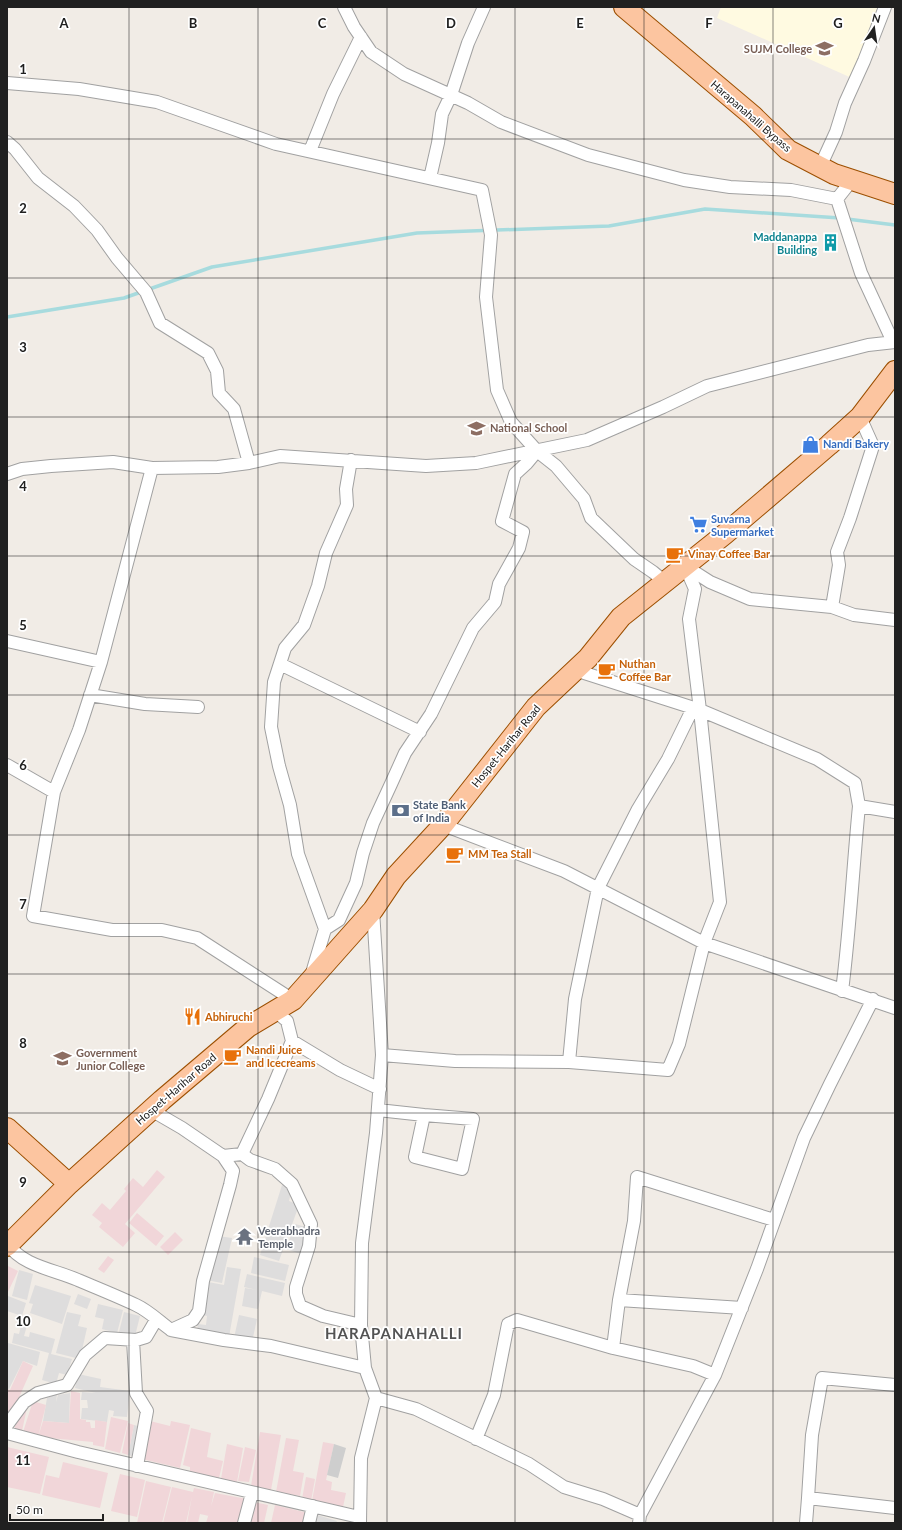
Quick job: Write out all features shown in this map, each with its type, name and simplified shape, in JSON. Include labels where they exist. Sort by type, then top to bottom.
[{"type":"main road","name":"Harapanahalli Bypass","points":[[624,7],[753,116],[788,150],[834,174],[895,194]]},
{"type":"main road","name":"Hospet-Harihar Road","points":[[8,1245],[69,1184],[150,1110],[248,1027],[274,1010],[293,1000],[373,910],[396,876],[443,825],[536,707],[588,658],[621,618],[788,482],[860,417],[895,371]]},
{"type":"main road","points":[[7,1128],[69,1184]]},
{"type":"street","points":[[344,7],[360,37],[371,52],[404,74],[451,95],[500,122],[588,155],[684,180],[730,187],[791,190],[837,199]]},
{"type":"street","points":[[430,178],[442,114],[451,95],[468,43],[484,7]]},
{"type":"street","points":[[820,167],[836,132],[844,103],[864,61],[885,7]]},
{"type":"street","points":[[310,151],[333,94],[360,37]]},
{"type":"street","points":[[7,83],[79,88],[157,102],[276,144],[482,190],[491,235],[486,297],[497,390],[511,422],[537,450],[556,466],[584,499],[591,518],[634,559],[653,572],[664,582]]},
{"type":"street","points":[[7,142],[15,149],[38,178],[74,206],[97,230],[117,258],[146,292],[160,323],[208,353],[217,371],[220,393],[234,409],[249,463]]},
{"type":"street","points":[[837,199],[852,180]]},
{"type":"street","points":[[7,474],[22,469],[113,462],[152,468],[218,467],[249,463],[280,456],[426,466],[476,463],[587,440],[707,386],[868,345],[894,342],[861,273],[837,199]]},
{"type":"street","points":[[832,607],[839,565],[837,552],[850,518],[873,446],[860,417]]},
{"type":"street","points":[[325,929],[339,920],[356,883],[362,853],[373,823],[405,753],[420,732],[464,650],[473,628],[495,602],[499,584],[519,548],[523,532],[502,521],[515,474],[527,463],[537,450]]},
{"type":"street","points":[[310,980],[325,929],[298,854],[290,805],[279,766],[271,727],[274,682],[285,648],[304,625],[318,586],[326,553],[347,505],[346,489],[350,460]]},
{"type":"street","points":[[152,468],[101,662],[79,730],[54,792],[33,916],[112,930],[162,930],[197,938],[293,1000]]},
{"type":"street","points":[[685,566],[710,582],[750,599],[832,607],[854,615],[895,620]]},
{"type":"street","points":[[382,1055],[455,1061],[569,1062],[668,1070],[679,1044],[704,942],[720,902],[697,709],[689,619],[695,589],[685,566]]},
{"type":"street","points":[[7,642],[101,662]]},
{"type":"street","points":[[280,664],[420,732]]},
{"type":"street","points":[[575,670],[697,709],[817,759],[855,783],[859,806],[850,929],[842,991]]},
{"type":"street","points":[[90,695],[145,704],[198,707]]},
{"type":"street","points":[[569,1062],[575,999],[598,888],[638,809],[697,709]]},
{"type":"street","points":[[7,765],[54,792]]},
{"type":"street","points":[[859,806],[895,812]]},
{"type":"street","points":[[443,825],[564,871],[704,942],[842,991],[895,1008]]},
{"type":"street","points":[[7,1433],[137,1466],[313,1506],[359,1520],[361,1458],[376,1398],[365,1368],[361,1326],[362,1243],[376,1133],[382,1055],[373,910]]},
{"type":"street","points":[[376,1398],[416,1409],[528,1464],[564,1487],[603,1499],[640,1519],[714,1375],[742,1308],[804,1138],[873,1000]]},
{"type":"street","points":[[242,1154],[292,1041],[287,1021],[274,1010]]},
{"type":"street","points":[[292,1041],[340,1070],[380,1089]]},
{"type":"street","points":[[150,1110],[182,1128],[222,1156],[233,1171],[203,1281],[199,1311],[193,1320],[171,1330]]},
{"type":"street","points":[[378,1110],[473,1119],[462,1169],[415,1157],[424,1115]]},
{"type":"street","points":[[222,1156],[242,1154],[250,1160],[275,1169],[292,1184],[311,1224],[309,1246],[296,1287],[296,1294],[300,1306],[323,1316],[361,1326]]},
{"type":"street","points":[[613,1348],[619,1300],[634,1221],[637,1177],[774,1220]]},
{"type":"street","points":[[8,1245],[14,1253],[49,1270],[77,1279],[101,1292],[138,1306],[171,1330],[224,1340],[271,1346],[365,1368]]},
{"type":"street","points":[[619,1300],[742,1308]]},
{"type":"street","points":[[7,1425],[24,1402],[38,1393],[67,1385],[85,1355],[105,1338],[133,1340],[146,1337],[156,1320]]},
{"type":"street","points":[[476,1439],[494,1395],[508,1324],[517,1320],[613,1348],[693,1366],[714,1375]]},
{"type":"street","points":[[133,1340],[136,1393],[147,1411],[137,1466]]},
{"type":"street","points":[[806,1523],[812,1435],[822,1378],[895,1385]]},
{"type":"street","points":[[244,1523],[252,1493]]},
{"type":"street","points":[[808,1498],[895,1508]]},
{"type":"street","points":[[309,1523],[313,1506]]},
{"type":"shaded area","name":"SUJM College","points":[[721,7],[881,7],[854,79],[717,18]]},
{"type":"shaded area","points":[[157,1170],[165,1177],[125,1224],[135,1233],[123,1247],[99,1227],[102,1223],[92,1215],[102,1203],[110,1210],[126,1191],[124,1189],[133,1178],[143,1187]]},
{"type":"shaded area","points":[[282,1185],[292,1188],[289,1201],[299,1205],[279,1261],[260,1255]]},
{"type":"shaded area","points":[[137,1213],[164,1236],[156,1246],[129,1223]]},
{"type":"shaded area","points":[[295,1224],[309,1228],[307,1241],[298,1238],[308,1242],[304,1255],[286,1249]]},
{"type":"shaded area","points":[[175,1232],[183,1240],[168,1255],[160,1247]]},
{"type":"shaded area","points":[[218,1236],[232,1238],[222,1283],[206,1280]]},
{"type":"shaded area","points":[[108,1256],[114,1260],[104,1273],[98,1269]]},
{"type":"shaded area","points":[[254,1257],[289,1265],[285,1281],[251,1273]]},
{"type":"shaded area","points":[[8,1266],[18,1271],[7,1294],[7,1269]]},
{"type":"shaded area","points":[[227,1267],[241,1269],[229,1337],[197,1331],[198,1324],[206,1325],[207,1316],[197,1313],[203,1281],[224,1285]]},
{"type":"shaded area","points":[[19,1270],[33,1274],[27,1300],[12,1296]]},
{"type":"shaded area","points":[[247,1274],[285,1283],[282,1296],[262,1291],[258,1309],[242,1306],[245,1288],[257,1290],[244,1287]]},
{"type":"shaded area","points":[[35,1285],[71,1296],[62,1324],[30,1313],[33,1304],[29,1303]]},
{"type":"shaded area","points":[[78,1294],[91,1299],[87,1309],[74,1304]]},
{"type":"shaded area","points":[[8,1296],[26,1303],[22,1316],[7,1311]]},
{"type":"shaded area","points":[[98,1304],[123,1310],[117,1333],[102,1329],[104,1319],[95,1317]]},
{"type":"shaded area","points":[[67,1312],[81,1315],[78,1326],[87,1328],[80,1359],[56,1353]]},
{"type":"shaded area","points":[[124,1312],[140,1316],[135,1336],[119,1332]]},
{"type":"shaded area","points":[[239,1315],[257,1319],[252,1342],[234,1338]]},
{"type":"shaded area","points":[[22,1321],[28,1322],[24,1336],[29,1337],[30,1332],[55,1339],[51,1354],[72,1359],[67,1375],[59,1373],[56,1384],[42,1380],[49,1353],[12,1343],[14,1333],[19,1334]]},
{"type":"shaded area","points":[[8,1343],[40,1352],[37,1366],[23,1361],[9,1389],[7,1388]]},
{"type":"shaded area","points":[[23,1361],[33,1366],[8,1422],[7,1389],[10,1390]]},
{"type":"shaded area","points":[[78,1374],[101,1379],[100,1387],[130,1391],[127,1417],[113,1416],[114,1411],[109,1410],[107,1422],[81,1419],[82,1408],[88,1408],[87,1400],[81,1400],[82,1392],[96,1393],[75,1388]]},
{"type":"shaded area","points":[[71,1391],[80,1393],[80,1419],[90,1422],[91,1428],[95,1428],[95,1420],[107,1422],[104,1447],[93,1445],[93,1442],[38,1437],[43,1421],[69,1423]]},
{"type":"shaded area","points":[[70,1393],[69,1423],[43,1421],[47,1398],[57,1394],[56,1402],[58,1395]]},
{"type":"shaded area","points":[[33,1401],[46,1405],[38,1437],[23,1432]]},
{"type":"shaded area","points":[[28,1403],[22,1431],[14,1430],[18,1414]]},
{"type":"shaded area","points":[[111,1417],[128,1421],[120,1453],[105,1449]]},
{"type":"shaded area","points":[[150,1421],[170,1426],[171,1421],[190,1425],[180,1468],[142,1459]]},
{"type":"shaded area","points":[[128,1423],[134,1425],[128,1455],[122,1453]]},
{"type":"shaded area","points":[[134,1425],[142,1427],[136,1457],[128,1455]]},
{"type":"shaded area","points":[[191,1428],[211,1433],[207,1457],[223,1461],[219,1478],[190,1472],[190,1467],[183,1465]]},
{"type":"shaded area","points":[[260,1432],[281,1435],[271,1490],[251,1486]]},
{"type":"shaded area","points":[[286,1438],[299,1440],[293,1471],[304,1473],[300,1496],[276,1492]]},
{"type":"shaded area","points":[[323,1442],[334,1444],[326,1480],[332,1482],[331,1490],[346,1493],[343,1507],[312,1501]]},
{"type":"shaded area","points":[[227,1444],[243,1448],[237,1482],[221,1479]]},
{"type":"shaded area","points":[[334,1444],[346,1448],[338,1478],[327,1475]]},
{"type":"shaded area","points":[[7,1447],[49,1457],[40,1494],[7,1487]]},
{"type":"shaded area","points":[[245,1447],[256,1450],[249,1482],[238,1481]]},
{"type":"shaded area","points":[[63,1462],[108,1473],[100,1508],[42,1495],[46,1475],[59,1478]]},
{"type":"shaded area","points":[[120,1474],[145,1480],[137,1517],[111,1511]]},
{"type":"shaded area","points":[[306,1477],[315,1479],[311,1501],[302,1499]]},
{"type":"shaded area","points":[[146,1481],[171,1487],[162,1523],[137,1523]]},
{"type":"shaded area","points":[[172,1487],[193,1492],[194,1488],[214,1492],[209,1516],[200,1514],[198,1523],[187,1523],[192,1496],[186,1523],[163,1523]]},
{"type":"shaded area","points":[[215,1493],[247,1499],[240,1523],[206,1523]]},
{"type":"shaded area","points":[[254,1502],[268,1505],[264,1523],[248,1523]]},
{"type":"shaded area","points":[[275,1505],[308,1513],[306,1523],[271,1523]]},
{"type":"shaded area","points":[[314,1514],[337,1521],[336,1523],[313,1523]]},
{"type":"waterway","points":[[7,317],[124,298],[212,267],[417,233],[609,226],[705,209],[840,218]]},
{"type":"waterway","points":[[847,219],[895,225]]},
{"type":"place","name":"SUJM College","points":[[825,49]]},
{"type":"place","name":"Maddanappa Building","points":[[830,243]]},
{"type":"place","name":"National School","points":[[477,428]]},
{"type":"place","name":"Nandi Bakery","points":[[810,444]]},
{"type":"place","name":"Suvarna Supermarket","points":[[698,525]]},
{"type":"place","name":"Vinay Coffee Bar","points":[[675,554]]},
{"type":"place","name":"Nuthan Coffee Bar","points":[[606,670]]},
{"type":"place","name":"State Bank of India","points":[[400,811]]},
{"type":"place","name":"MM Tea Stall","points":[[455,854]]},
{"type":"place","name":"Abhiruchi","points":[[192,1017]]},
{"type":"place","name":"Nandi Juice and Icecreams","points":[[233,1056]]},
{"type":"place","name":"Government Junior College","points":[[63,1059]]},
{"type":"place","name":"Veerabhadra Temple","points":[[245,1237]]},
{"type":"district","name":"HARAPANAHALLI","points":[[394,1334]]}]
